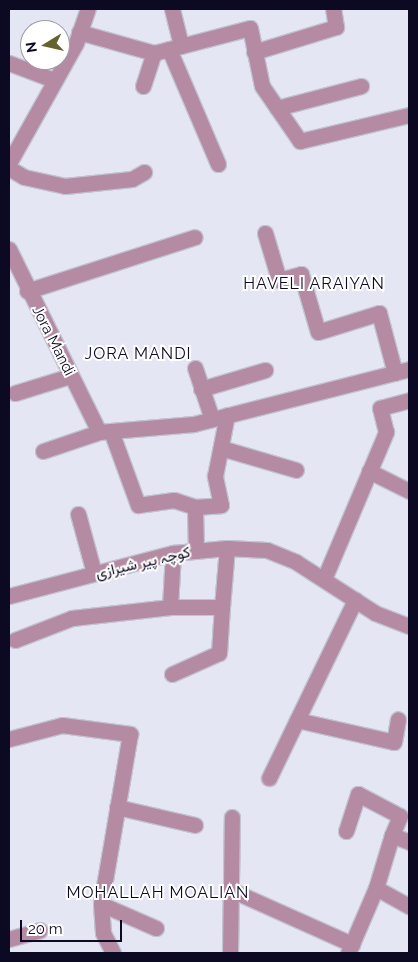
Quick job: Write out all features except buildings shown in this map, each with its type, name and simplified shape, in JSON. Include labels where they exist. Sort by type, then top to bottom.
[{"type":"street","points":[[9,163],[79,32],[88,9]]},
{"type":"street","points":[[143,86],[168,49],[172,9]]},
{"type":"street","points":[[254,52],[336,27],[333,9]]},
{"type":"street","points":[[79,32],[168,49],[250,28],[262,86],[300,141],[409,115]]},
{"type":"street","points":[[168,49],[218,164]]},
{"type":"street","points":[[9,63],[54,80]]},
{"type":"street","points":[[277,108],[361,86]]},
{"type":"street","points":[[9,168],[24,177],[65,186],[125,180],[144,172]]},
{"type":"street","points":[[43,451],[105,432],[212,419],[402,371],[379,313],[318,332],[301,274],[279,280],[265,233]]},
{"type":"street","points":[[19,286],[194,237]]},
{"type":"street","name":"Jora Mandi","points":[[9,249],[19,286],[70,376],[105,432],[138,505],[174,500],[195,506]]},
{"type":"street","points":[[195,368],[212,419]]},
{"type":"street","points":[[201,388],[265,370]]},
{"type":"street","points":[[15,394],[70,376]]},
{"type":"street","points":[[324,580],[386,432],[380,408],[409,400]]},
{"type":"street","points":[[196,550],[195,506],[221,505],[215,476],[227,415]]},
{"type":"street","points":[[220,448],[296,470]]},
{"type":"street","points":[[369,471],[409,491]]},
{"type":"street","points":[[78,514],[94,573]]},
{"type":"street","points":[[172,674],[219,653],[227,548]]},
{"type":"street","name":"کوچہ پیر شیرازی","points":[[9,596],[173,553],[227,548],[267,550],[324,580],[375,613],[409,626]]},
{"type":"street","points":[[170,607],[173,553]]},
{"type":"street","points":[[269,778],[355,600]]},
{"type":"street","points":[[15,640],[72,618],[170,607],[222,608]]},
{"type":"street","points":[[297,720],[394,742],[398,719]]},
{"type":"street","points":[[9,738],[62,725],[130,734],[101,904],[103,933],[113,953]]},
{"type":"street","points":[[231,890],[350,948],[376,888],[392,835],[400,816],[358,794],[346,831]]},
{"type":"street","points":[[117,807],[195,825]]},
{"type":"street","points":[[230,953],[232,817]]},
{"type":"street","points":[[392,835],[409,842]]},
{"type":"street","points":[[376,888],[409,906]]},
{"type":"street","points":[[101,904],[156,928]]},
{"type":"street","points":[[9,940],[40,930]]},
{"type":"district","name":"HAVELI ARAIYAN","points":[[314,284]]},
{"type":"district","name":"JORA MANDI","points":[[138,354]]},
{"type":"district","name":"MOHALLAH MOALIAN","points":[[158,893]]}]
